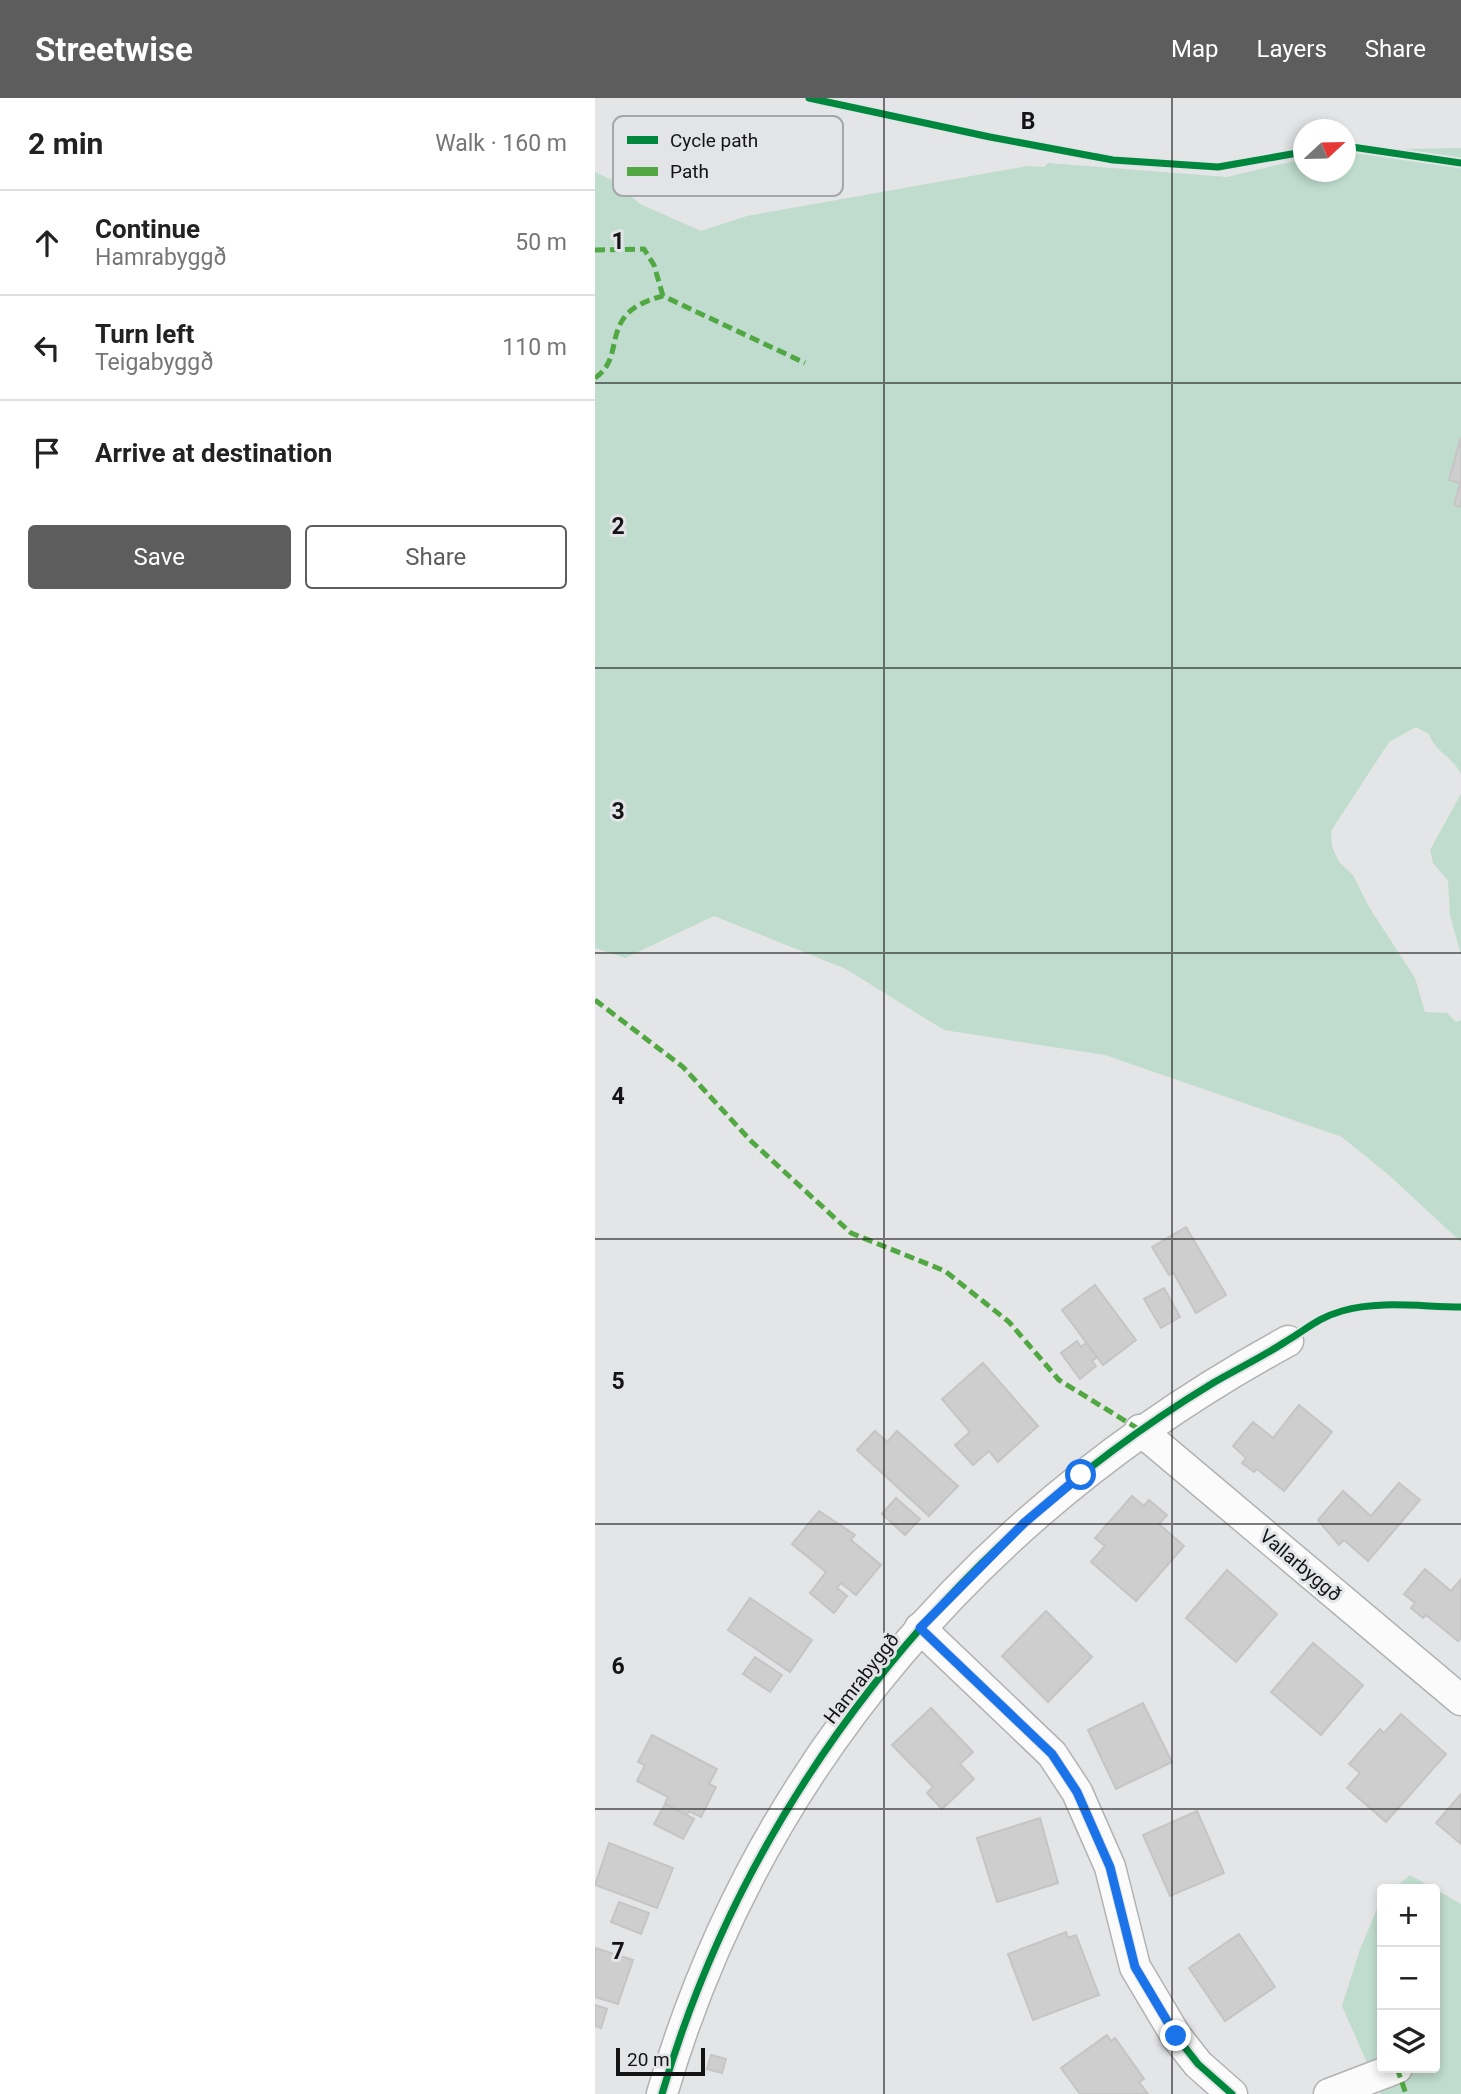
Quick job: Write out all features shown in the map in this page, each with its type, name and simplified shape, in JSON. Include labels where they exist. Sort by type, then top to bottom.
[{"type":"street","name":"Hamrabyggð","points":[[662,2094],[693,2001],[754,1868],[830,1744],[920,1628],[1024,1523],[1140,1430],[1198,1392],[1288,1341]]},
{"type":"street","name":"Vallarbyggð","points":[[1140,1430],[1461,1700]]},
{"type":"street","points":[[920,1628],[1052,1754],[1077,1792],[1110,1867],[1135,1967],[1176,2036],[1198,2064],[1232,2094]]},
{"type":"street","points":[[1329,2094],[1384,2073]]},
{"type":"green space","points":[[1461,148],[1461,774],[1435,745],[1429,734],[1416,727],[1389,742],[1331,831],[1332,847],[1339,862],[1353,875],[1369,907],[1415,978],[1425,1012],[1447,1013],[1456,1022],[1461,1020],[1461,1242],[1391,1177],[1342,1137],[1105,1055],[944,1030],[846,969],[714,916],[625,958],[595,948],[595,172],[613,181],[613,196],[631,196],[640,204],[701,231],[747,216],[1028,166],[1044,167],[1048,163],[1227,177],[1293,161],[1293,182],[1356,182],[1356,150]]},
{"type":"green space","points":[[1461,794],[1461,955],[1450,915],[1448,881],[1433,863],[1430,850]]},
{"type":"green space","points":[[1410,1875],[1426,1884],[1399,1884]]},
{"type":"green space","points":[[1440,1892],[1461,1904],[1461,2094],[1381,2094],[1342,2006],[1360,1949],[1377,1910],[1377,2073],[1440,2073]]},
{"type":"building","points":[[1461,437],[1461,507],[1454,505],[1460,483],[1449,480]]},
{"type":"building","points":[[1186,1227],[1226,1295],[1196,1313],[1173,1272],[1169,1275],[1152,1247]]},
{"type":"building","points":[[1095,1285],[1136,1340],[1103,1365],[1062,1310]]},
{"type":"building","points":[[1164,1288],[1180,1317],[1161,1328],[1144,1299]]},
{"type":"building","points":[[1077,1341],[1081,1347],[1086,1343],[1097,1357],[1092,1361],[1096,1366],[1080,1379],[1061,1353]]},
{"type":"building","points":[[983,1363],[1038,1426],[998,1462],[989,1451],[973,1465],[955,1445],[970,1432],[942,1399]]},
{"type":"building","points":[[1299,1405],[1332,1432],[1284,1491],[1257,1469],[1254,1472],[1242,1463],[1246,1458],[1233,1446],[1253,1422],[1273,1438]]},
{"type":"building","points":[[875,1431],[887,1442],[897,1431],[958,1486],[929,1516],[857,1450]]},
{"type":"building","points":[[1399,1483],[1420,1500],[1368,1561],[1344,1540],[1339,1545],[1318,1520],[1343,1491],[1371,1516]]},
{"type":"building","points":[[1132,1496],[1144,1506],[1149,1500],[1167,1515],[1159,1524],[1184,1546],[1136,1601],[1091,1562],[1105,1546],[1095,1538]]},
{"type":"building","points":[[896,1498],[920,1519],[905,1535],[882,1514]]},
{"type":"building","points":[[819,1511],[855,1535],[851,1540],[881,1565],[856,1595],[841,1583],[837,1588],[847,1596],[834,1613],[810,1593],[826,1572],[792,1544]]},
{"type":"building","points":[[1425,1569],[1451,1591],[1461,1579],[1461,1638],[1458,1641],[1426,1615],[1423,1618],[1411,1608],[1415,1603],[1404,1594]]},
{"type":"building","points":[[1227,1570],[1277,1614],[1236,1662],[1186,1618]]},
{"type":"building","points":[[750,1598],[812,1640],[790,1672],[728,1630]]},
{"type":"building","points":[[1046,1611],[1092,1657],[1048,1702],[1002,1656]]},
{"type":"building","points":[[1313,1643],[1363,1685],[1321,1735],[1271,1692]]},
{"type":"building","points":[[755,1657],[782,1675],[770,1692],[743,1674]]},
{"type":"building","points":[[1143,1703],[1172,1762],[1116,1789],[1088,1730]]},
{"type":"building","points":[[931,1708],[973,1752],[960,1764],[974,1779],[942,1809],[927,1793],[933,1787],[892,1745]]},
{"type":"building","points":[[1401,1714],[1446,1754],[1386,1822],[1347,1788],[1360,1773],[1349,1764],[1380,1729],[1384,1733]]},
{"type":"building","points":[[652,1735],[717,1769],[709,1784],[716,1787],[701,1817],[689,1811],[687,1815],[665,1804],[668,1797],[637,1781],[645,1765],[638,1762]]},
{"type":"building","points":[[1461,1794],[1461,1844],[1436,1823]]},
{"type":"building","points":[[665,1804],[694,1819],[683,1839],[654,1824]]},
{"type":"building","points":[[1197,1811],[1224,1873],[1170,1896],[1143,1835]]},
{"type":"building","points":[[1040,1818],[1058,1883],[997,1902],[977,1838]]},
{"type":"building","points":[[609,1843],[673,1868],[657,1908],[595,1885]]},
{"type":"building","points":[[619,1902],[649,1913],[641,1934],[611,1922]]},
{"type":"building","points":[[1066,1932],[1068,1938],[1076,1935],[1099,1995],[1033,2020],[1008,1954]]},
{"type":"building","points":[[1239,1934],[1275,1987],[1225,2021],[1189,1968]]},
{"type":"building","points":[[595,1948],[633,1960],[618,2004],[595,1997]]},
{"type":"building","points":[[595,2005],[607,2009],[601,2028],[595,2026]]},
{"type":"building","points":[[1107,2035],[1111,2041],[1115,2038],[1144,2079],[1139,2082],[1148,2094],[1080,2094],[1061,2068]]},
{"type":"building","points":[[711,2055],[726,2059],[722,2073],[707,2069]]},
{"type":"marked path","points":[[595,250],[644,249],[654,265],[663,296]]},
{"type":"marked path","points":[[595,378],[605,369],[616,335],[628,313],[642,303],[663,296],[805,363]]},
{"type":"marked path","points":[[595,1000],[683,1067],[751,1141],[851,1233],[945,1271],[1009,1322],[1059,1380],[1140,1430]]},
{"type":"marked path","points":[[1399,2073],[1406,2094]]},
{"type":"cycle path","points":[[809,98],[1113,160],[1218,167],[1293,154]]},
{"type":"cycle path","points":[[1356,148],[1461,163]]},
{"type":"cycle path","points":[[662,2094],[700,1985],[748,1881],[805,1781],[871,1688],[946,1600],[1028,1520],[1118,1447],[1213,1383],[1319,1321],[1342,1311],[1371,1306],[1461,1307]]},
{"type":"cycle path","points":[[920,1628],[1052,1754],[1077,1792],[1110,1867],[1135,1967],[1176,2036],[1198,2064],[1232,2094]]},
{"type":"route","points":[[1081,1475],[1024,1523],[920,1628],[1052,1754],[1077,1792],[1110,1867],[1135,1967],[1176,2036]]}]
